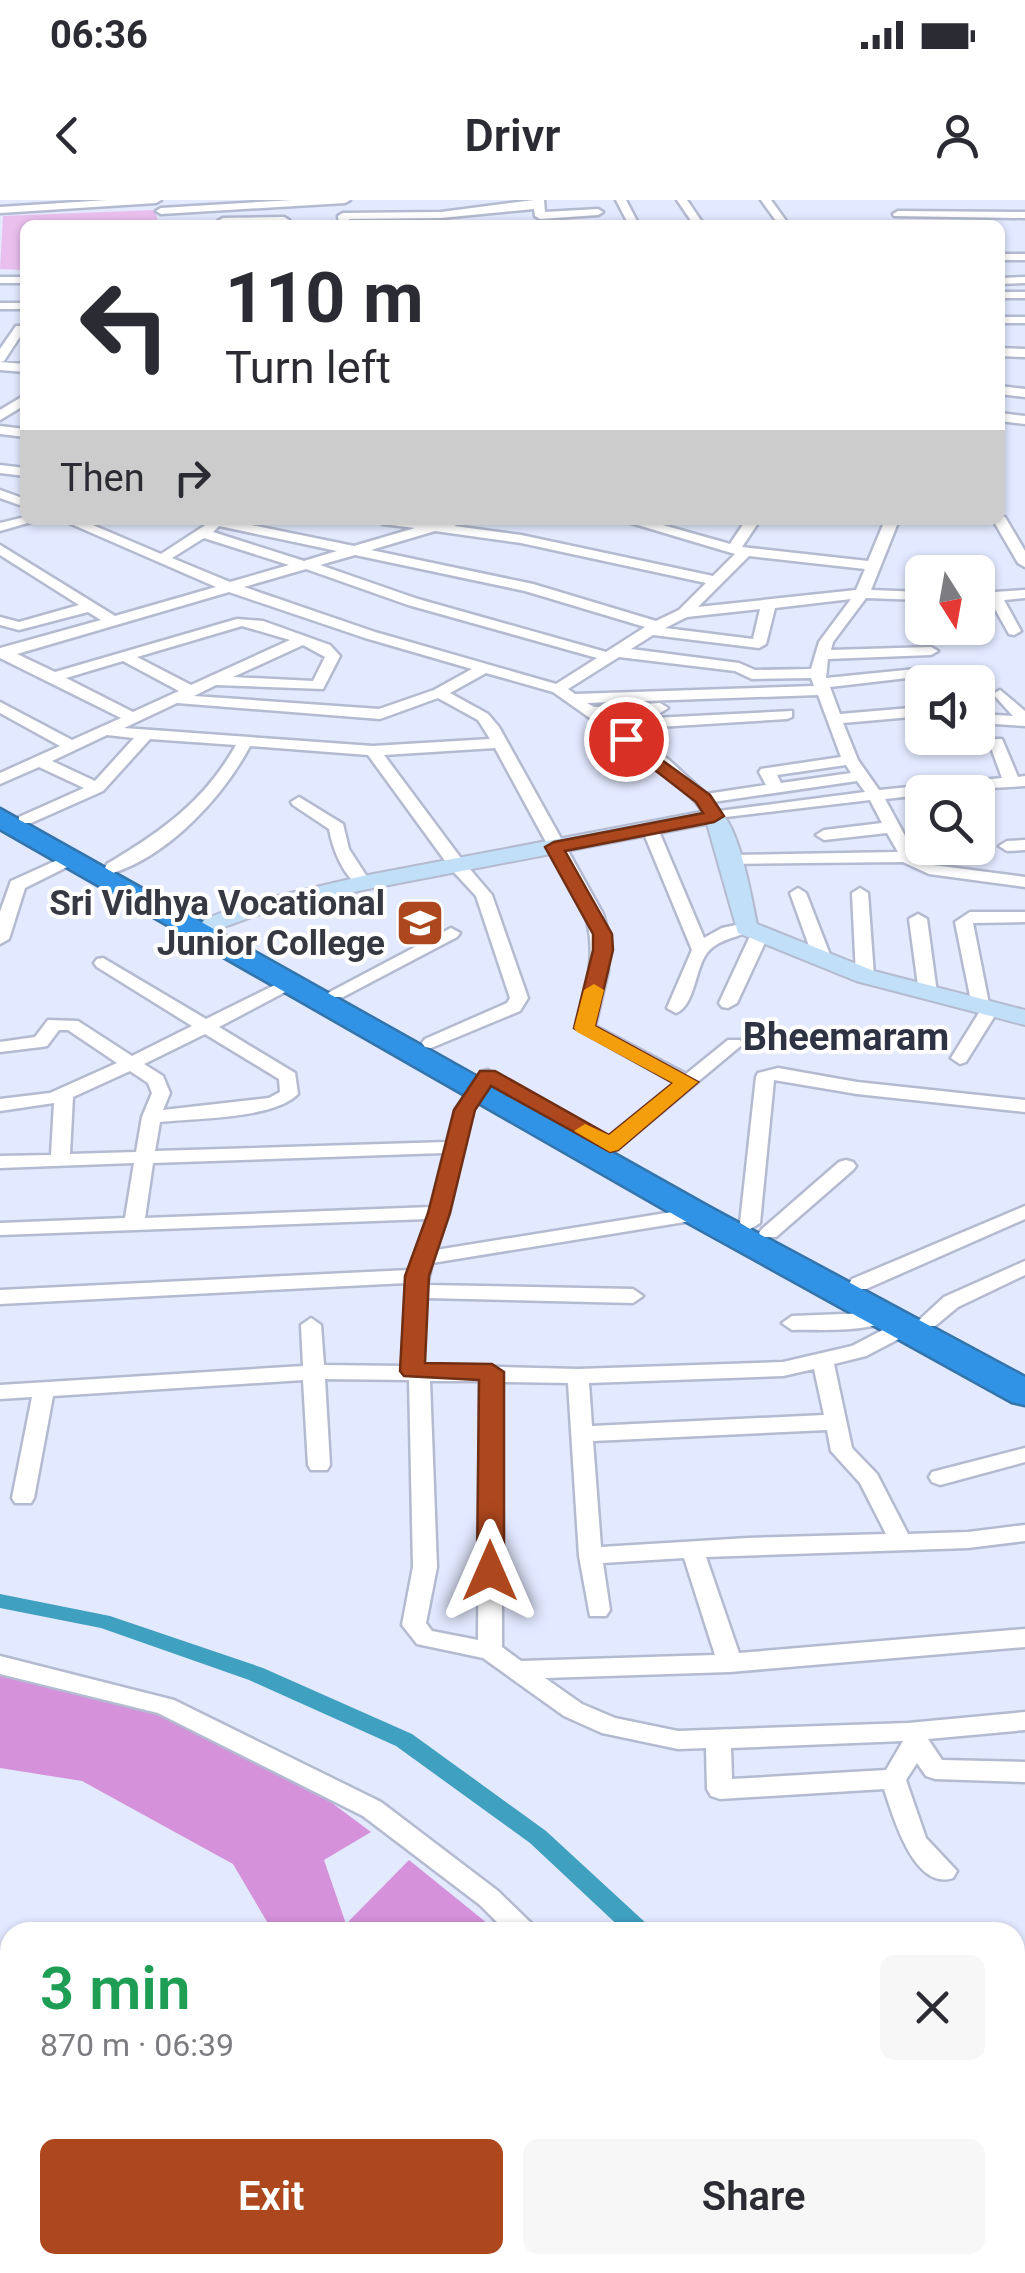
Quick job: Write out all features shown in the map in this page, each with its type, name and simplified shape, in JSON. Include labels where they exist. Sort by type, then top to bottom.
[{"type":"highway","points":[[5,807],[431,1043],[482,1082],[697,1214],[906,1321],[1025,1376]]},
{"type":"highway","points":[[5,807],[72,858],[482,1082],[610,1145],[859,1284],[906,1321],[1025,1393]]},
{"type":"street","points":[[0,210],[345,200]]},
{"type":"street","points":[[377,200],[379,214]]},
{"type":"street","points":[[440,200],[444,220]]},
{"type":"street","points":[[903,220],[890,201],[1013,201]]},
{"type":"street","points":[[343,220],[343,216],[379,214],[444,220],[539,203],[540,216],[598,212]]},
{"type":"street","points":[[508,220],[509,208]]},
{"type":"street","points":[[898,214],[1025,215]]},
{"type":"street","points":[[1006,280],[1025,280]]},
{"type":"street","points":[[0,358],[20,331]]},
{"type":"street","points":[[82,525],[229,587],[370,636],[565,694],[822,686]]},
{"type":"street","points":[[98,531],[107,525]]},
{"type":"street","points":[[162,558],[212,525]]},
{"type":"street","points":[[216,525],[306,565],[413,602],[613,654],[746,670],[752,676],[822,686]]},
{"type":"street","points":[[220,525],[528,587],[654,628],[758,644]]},
{"type":"street","points":[[415,525],[521,540],[715,582]]},
{"type":"street","points":[[2,652],[443,525]]},
{"type":"street","points":[[650,525],[738,552],[872,566]]},
{"type":"street","points":[[687,534],[694,525]]},
{"type":"street","points":[[684,614],[738,552],[751,525]]},
{"type":"street","points":[[890,525],[862,594],[823,649],[822,686],[850,760],[905,849]]},
{"type":"street","points":[[1003,525],[1025,563]]},
{"type":"street","points":[[3,554],[114,622]]},
{"type":"street","points":[[565,694],[613,654],[684,614],[862,594],[905,595]]},
{"type":"street","points":[[1014,631],[995,597],[1025,594]]},
{"type":"street","points":[[746,670],[758,644],[769,602]]},
{"type":"street","points":[[0,621],[18,626],[90,606]]},
{"type":"street","points":[[54,678],[242,622],[325,648],[333,656],[318,686],[216,682]]},
{"type":"street","points":[[5,807],[40,762],[302,640]]},
{"type":"street","points":[[823,649],[929,645]]},
{"type":"street","points":[[2,652],[135,719]]},
{"type":"street","points":[[124,656],[186,696],[380,714],[439,692],[484,668]]},
{"type":"street","points":[[590,712],[905,675]]},
{"type":"street","points":[[439,692],[482,718],[500,743],[602,934],[603,950],[584,1028],[688,1082]]},
{"type":"street","points":[[565,694],[610,725],[709,808],[731,860],[752,932],[728,1003]]},
{"type":"street","points":[[1000,694],[1025,720]]},
{"type":"street","points":[[0,707],[74,747]]},
{"type":"street","points":[[834,719],[905,713]]},
{"type":"street","points":[[610,725],[786,714]]},
{"type":"street","points":[[995,719],[1025,720]]},
{"type":"street","points":[[108,732],[373,751],[500,743]]},
{"type":"street","points":[[626,739],[684,733]]},
{"type":"street","points":[[5,807],[97,788],[146,734]]},
{"type":"street","points":[[113,868],[162,838],[206,803],[218,791],[245,742]]},
{"type":"street","points":[[709,808],[1018,782],[997,742]]},
{"type":"street","points":[[373,751],[457,866],[484,895],[518,998],[514,1007],[431,1043]]},
{"type":"street","points":[[776,787],[767,772],[850,760]]},
{"type":"street","points":[[40,762],[97,788]]},
{"type":"street","points":[[213,924],[252,909],[363,882],[650,829],[776,787],[860,776]]},
{"type":"street","points":[[299,802],[338,827],[341,849],[363,882]]},
{"type":"street","points":[[824,835],[892,827]]},
{"type":"street","points":[[650,829],[700,948]]},
{"type":"street","points":[[731,860],[905,856]]},
{"type":"street","points":[[0,939],[17,884],[72,858]]},
{"type":"street","points":[[923,865],[1025,882]]},
{"type":"street","points":[[860,893],[864,976]]},
{"type":"street","points":[[798,894],[823,960]]},
{"type":"street","points":[[960,1058],[986,1008],[964,922],[970,917],[1025,917]]},
{"type":"street","points":[[918,919],[928,993]]},
{"type":"street","points":[[676,1008],[700,948],[714,935],[752,932],[864,976],[1025,1018]]},
{"type":"street","points":[[336,993],[452,933]]},
{"type":"street","points":[[103,963],[288,1077],[289,1094],[274,1103],[151,1117]]},
{"type":"street","points":[[0,1104],[64,1096],[295,982]]},
{"type":"street","points":[[0,1047],[41,1042],[54,1024],[65,1022],[160,1086],[151,1117],[134,1224]]},
{"type":"street","points":[[610,1145],[734,1044]]},
{"type":"street","points":[[759,1228],[765,1077],[778,1074],[857,1088],[1025,1106]]},
{"type":"street","points":[[482,1082],[464,1110],[419,1275],[416,1371],[425,1567],[414,1625],[425,1638],[490,1651],[573,1710],[611,1726],[678,1740],[913,1738],[1025,1721]]},
{"type":"street","points":[[60,1160],[64,1096]]},
{"type":"street","points":[[0,1162],[456,1147]]},
{"type":"street","points":[[759,1228],[846,1166]]},
{"type":"street","points":[[859,1284],[1025,1212]]},
{"type":"street","points":[[0,1229],[439,1213]]},
{"type":"street","points":[[419,1275],[697,1214]]},
{"type":"street","points":[[0,1392],[314,1372],[578,1376],[783,1369],[823,1361],[885,1340],[906,1321],[1025,1267]]},
{"type":"street","points":[[0,1297],[419,1275],[633,1296]]},
{"type":"street","points":[[792,1323],[906,1321]]},
{"type":"street","points":[[311,1326],[319,1466]]},
{"type":"street","points":[[823,1361],[842,1452],[870,1479],[901,1542]]},
{"type":"street","points":[[490,1651],[492,1372]]},
{"type":"street","points":[[578,1376],[590,1556],[598,1610]]},
{"type":"street","points":[[23,1498],[44,1389]]},
{"type":"street","points":[[582,1434],[835,1422]]},
{"type":"street","points":[[940,1477],[1025,1455]]},
{"type":"street","points":[[590,1556],[968,1540],[1025,1532]]},
{"type":"street","points":[[694,1551],[730,1663]]},
{"type":"street","points":[[518,1670],[730,1663],[1025,1638]]},
{"type":"street","points":[[0,1665],[165,1706],[372,1809],[489,1898],[513,1922]]},
{"type":"street","points":[[913,1738],[935,1769],[1025,1772]]},
{"type":"street","points":[[913,1738],[893,1779],[916,1843],[944,1871]]},
{"type":"street","points":[[718,1739],[720,1789],[893,1779]]},
{"type":"shaded area","points":[[155,210],[158,220],[20,220],[20,270],[0,269],[3,216]]},
{"type":"shaded area","points":[[0,1671],[141,1703],[301,1780],[371,1832],[324,1860],[345,1922],[267,1922],[233,1864],[82,1781],[0,1768]]},
{"type":"shaded area","points":[[409,1860],[486,1922],[348,1922]]},
{"type":"waterway","points":[[0,1601],[103,1621],[256,1674],[404,1740],[538,1837],[629,1922]]},
{"type":"slow traffic","points":[[585,1131],[610,1145],[688,1082],[584,1028],[594,990]]},
{"type":"place","name":"Sri Vidhya Vocational Junior College","points":[[420,923]]},
{"type":"district","name":"Bheemaram","points":[[846,1037]]},
{"type":"route","points":[[490,1571],[492,1372],[412,1371],[417,1276],[439,1213],[464,1110],[488,1076],[610,1145],[688,1082],[584,1028],[603,950],[602,934],[554,847],[714,816],[704,798],[626,739]]}]
